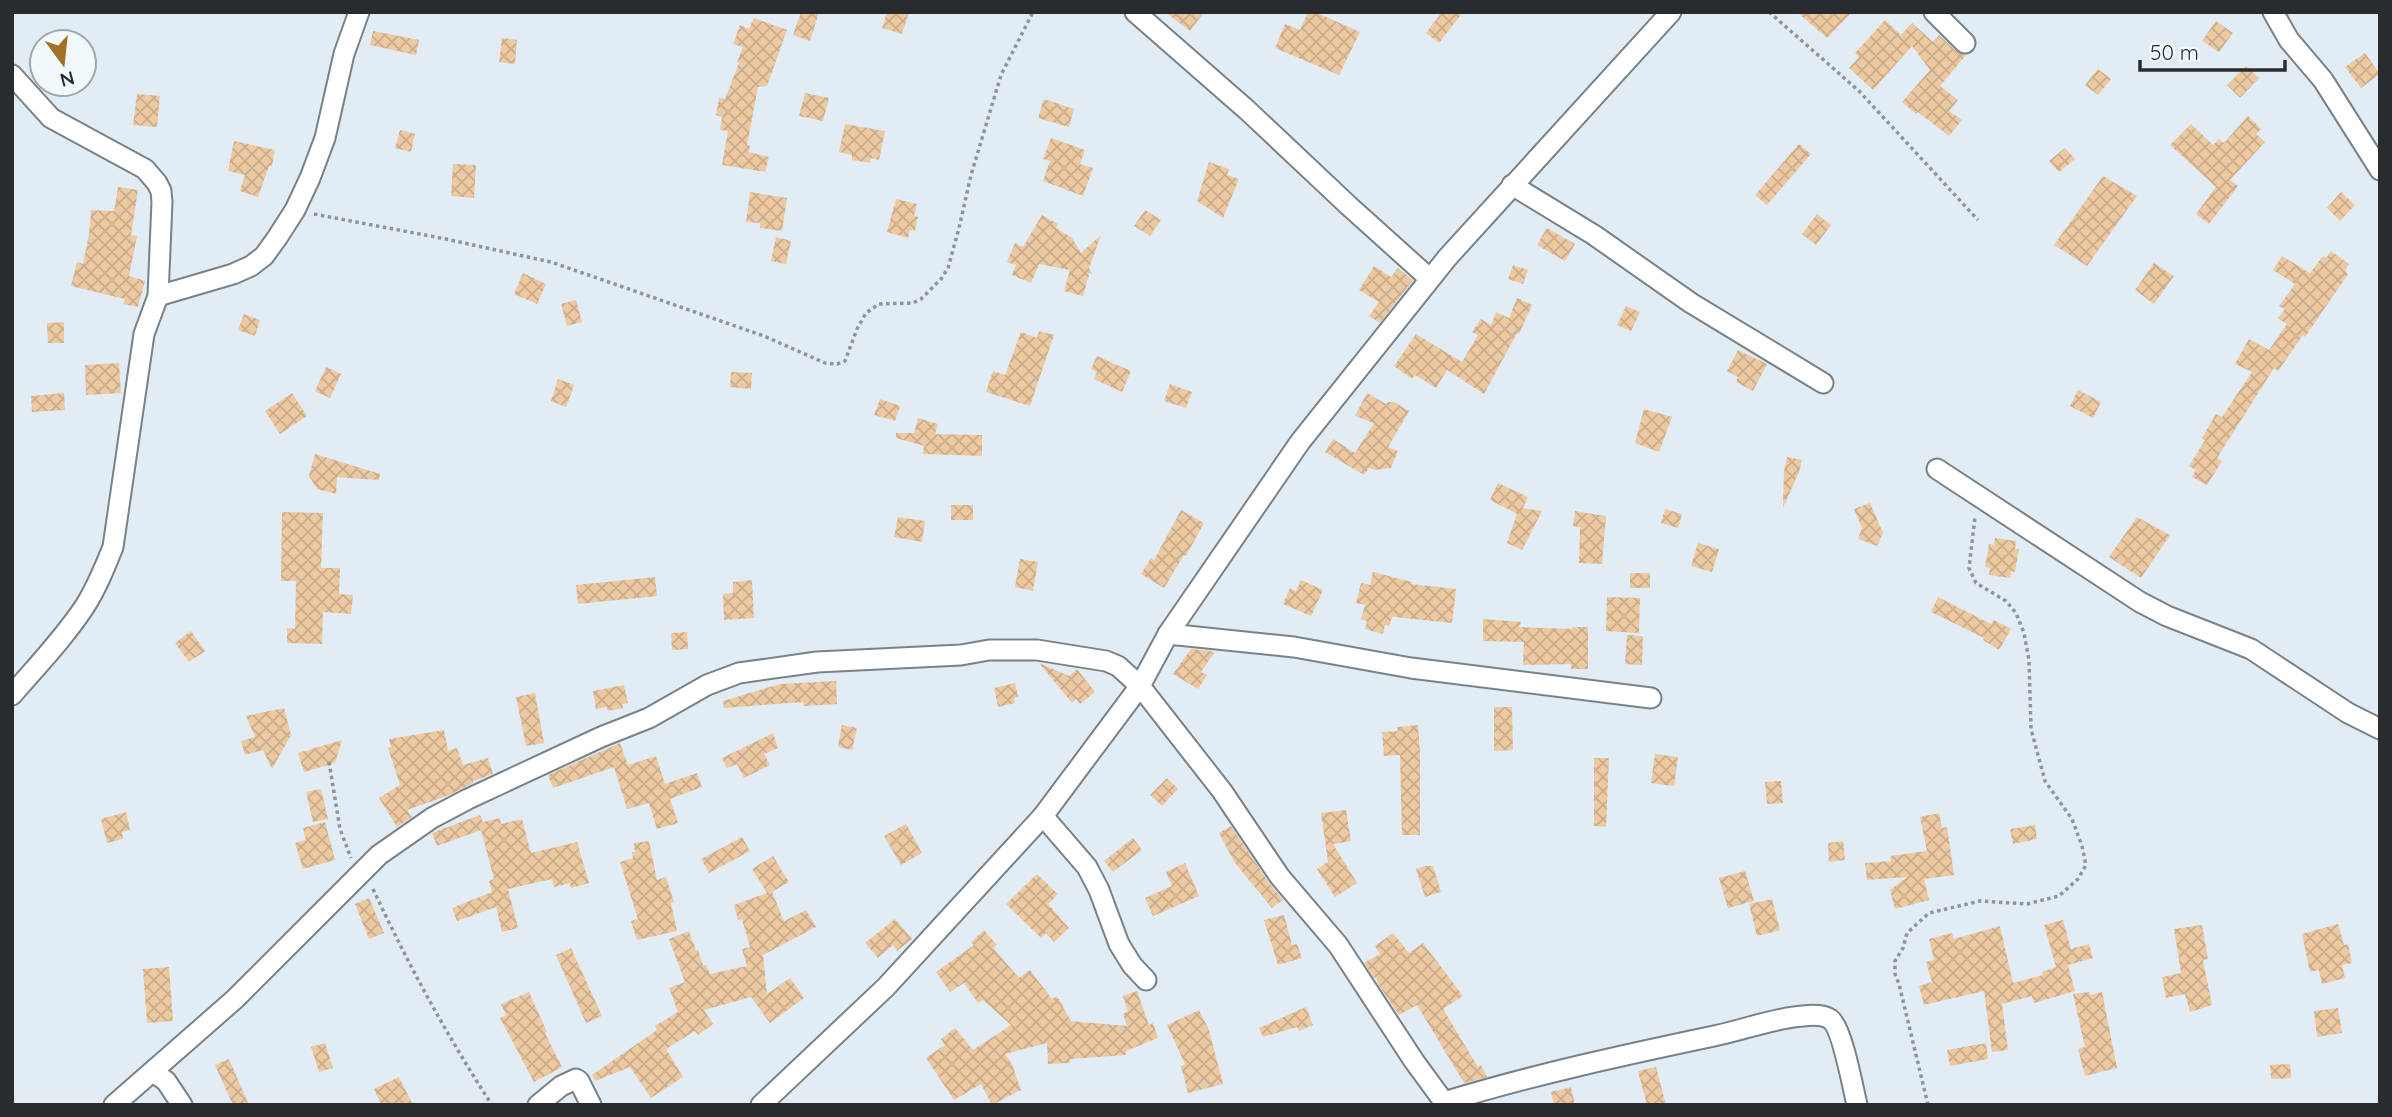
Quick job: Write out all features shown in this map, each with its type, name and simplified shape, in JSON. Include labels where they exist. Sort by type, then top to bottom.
[{"type":"street","points":[[158,296],[233,275],[251,267],[264,256],[295,210],[310,178],[325,138],[344,54],[359,12]]},
{"type":"street","points":[[1135,12],[1247,110],[1429,278]]},
{"type":"street","points":[[761,1105],[886,987],[1043,816],[1140,685],[1168,634],[1300,442],[1429,278],[1671,12]]},
{"type":"street","points":[[1934,12],[1965,43]]},
{"type":"street","points":[[2273,12],[2289,40],[2323,80],[2380,170]]},
{"type":"street","points":[[12,75],[51,118],[145,169],[157,183],[162,202],[158,296],[144,334],[113,547],[85,606],[12,695]]},
{"type":"street","points":[[1513,185],[1594,235],[1691,303],[1823,383]]},
{"type":"street","points":[[1937,469],[2140,602],[2176,620],[2251,649],[2348,713],[2380,729]]},
{"type":"street","points":[[1168,634],[1294,647],[1411,668],[1651,698]]},
{"type":"street","points":[[114,1105],[235,999],[364,871],[404,836],[444,811],[601,737],[649,718],[707,685],[739,673],[817,662],[961,655],[989,650],[1037,650],[1105,661],[1118,666],[1140,685],[1214,780],[1280,877],[1338,945],[1443,1104],[1494,1087],[1791,1018],[1816,1016],[1825,1017],[1834,1023],[1857,1105]]},
{"type":"street","points":[[1043,816],[1087,867],[1099,890],[1119,944],[1132,965],[1146,980]]},
{"type":"street","points":[[153,1072],[166,1082],[182,1105]]},
{"type":"street","points":[[538,1105],[561,1086],[576,1079],[591,1105]]},
{"type":"path","points":[[295,210],[551,262],[764,336],[825,363],[837,364],[845,361],[866,313],[880,304],[913,303],[942,279],[948,268],[971,174],[1001,75],[1033,12]]},
{"type":"path","points":[[1769,12],[1858,91],[1978,220]]},
{"type":"path","points":[[1928,1105],[1895,974],[1895,961],[1903,948],[1907,933],[1929,913],[1980,901],[2027,905],[2059,896],[2078,879],[2086,865],[2072,819],[2045,781],[2031,729],[2029,660],[2020,623],[2006,601],[1976,583],[1969,568],[1978,495]]},
{"type":"path","points":[[328,762],[340,829],[349,855],[364,871],[399,945],[439,1018],[492,1105]]},
{"type":"building","points":[[801,12],[819,12],[810,41],[793,35]]},
{"type":"building","points":[[887,12],[909,12],[902,34],[882,28]]},
{"type":"building","points":[[1165,12],[1204,12],[1190,31]]},
{"type":"building","points":[[1308,12],[1315,12],[1360,32],[1339,75],[1275,48],[1285,24],[1300,30]]},
{"type":"building","points":[[1442,12],[1463,12],[1439,43],[1426,33]]},
{"type":"building","points":[[1797,12],[1852,12],[1827,38]]},
{"type":"building","points":[[754,18],[787,30],[767,86],[758,87],[747,145],[750,146],[749,152],[769,157],[765,172],[722,165],[728,131],[720,130],[722,117],[716,115],[719,98],[725,99],[739,63],[737,62],[743,47],[733,44],[740,25],[749,29]]},
{"type":"building","points":[[1885,20],[1901,35],[1912,23],[1933,42],[1939,35],[1957,52],[1966,55],[1940,86],[1958,100],[1949,111],[1962,120],[1949,136],[1902,102],[1930,70],[1912,46],[1873,90],[1849,68],[1859,57],[1855,53]]},
{"type":"building","points":[[2216,21],[2233,33],[2219,52],[2202,41]]},
{"type":"building","points":[[373,31],[419,40],[416,55],[370,45]]},
{"type":"building","points":[[502,38],[517,40],[515,64],[499,62]]},
{"type":"building","points":[[2365,53],[2380,74],[2361,88],[2345,67]]},
{"type":"building","points":[[2246,66],[2259,78],[2240,98],[2227,85]]},
{"type":"building","points":[[2098,69],[2111,79],[2098,95],[2085,85]]},
{"type":"building","points":[[805,93],[829,98],[823,121],[799,116]]},
{"type":"building","points":[[137,94],[160,96],[157,127],[133,125]]},
{"type":"building","points":[[1044,99],[1074,109],[1069,127],[1038,118]]},
{"type":"building","points":[[2248,116],[2261,129],[2256,134],[2265,142],[2230,180],[2238,186],[2209,224],[2196,214],[2216,187],[2170,145],[2191,124],[2213,145],[2219,139],[2224,143]]},
{"type":"building","points":[[845,124],[885,131],[879,160],[871,158],[870,163],[852,160],[852,155],[839,152]]},
{"type":"building","points":[[400,130],[415,134],[411,152],[395,148]]},
{"type":"building","points":[[1051,138],[1085,150],[1080,164],[1093,168],[1083,196],[1043,181],[1050,161],[1043,159]]},
{"type":"building","points":[[234,141],[275,150],[272,166],[269,166],[258,197],[240,191],[245,175],[228,171]]},
{"type":"building","points":[[1799,144],[1811,154],[1767,205],[1755,195]]},
{"type":"building","points":[[2065,148],[2075,159],[2059,172],[2049,161]]},
{"type":"building","points":[[1209,162],[1229,169],[1227,175],[1239,179],[1223,218],[1197,201]]},
{"type":"building","points":[[453,164],[476,165],[474,198],[451,196]]},
{"type":"building","points":[[2103,176],[2137,196],[2087,266],[2054,245]]},
{"type":"building","points":[[118,187],[138,190],[131,235],[137,236],[129,276],[145,281],[138,307],[123,304],[125,299],[71,286],[77,262],[83,264],[91,210],[114,211]]},
{"type":"building","points":[[750,192],[787,198],[782,231],[760,228],[760,223],[746,222]]},
{"type":"building","points":[[2341,192],[2355,205],[2340,221],[2327,208]]},
{"type":"building","points":[[896,199],[917,204],[914,216],[918,217],[915,231],[910,230],[908,238],[887,232]]},
{"type":"building","points":[[1145,210],[1161,220],[1150,236],[1134,226]]},
{"type":"building","points":[[1817,214],[1831,225],[1816,245],[1802,234]]},
{"type":"building","points":[[1042,215],[1058,224],[1056,228],[1072,238],[1081,253],[1101,235],[1089,268],[1092,274],[1087,273],[1089,275],[1083,296],[1064,291],[1070,270],[1039,264],[1031,283],[1012,275],[1016,265],[1007,262],[1015,243],[1023,247]]},
{"type":"building","points":[[1547,228],[1575,244],[1565,261],[1537,245]]},
{"type":"building","points":[[776,237],[791,241],[786,264],[771,261]]},
{"type":"building","points":[[2331,251],[2349,264],[2345,271],[2348,274],[2305,337],[2303,335],[2278,371],[2274,368],[2217,458],[2222,461],[2207,485],[2192,477],[2196,470],[2189,466],[2205,440],[2202,438],[2216,414],[2222,417],[2252,372],[2235,364],[2249,339],[2269,350],[2287,324],[2278,318],[2285,309],[2279,306],[2295,284],[2273,270],[2282,256],[2310,273],[2323,256],[2326,258]]},
{"type":"building","points":[[2154,263],[2174,276],[2154,304],[2135,290]]},
{"type":"building","points":[[1513,265],[1528,270],[1523,284],[1508,279]]},
{"type":"building","points":[[1374,266],[1391,277],[1398,268],[1413,280],[1380,323],[1369,316],[1379,302],[1359,290]]},
{"type":"building","points":[[523,273],[546,284],[537,304],[514,294]]},
{"type":"building","points":[[1517,298],[1532,305],[1519,334],[1517,333],[1484,394],[1447,370],[1436,388],[1415,375],[1412,379],[1394,366],[1416,334],[1462,362],[1478,335],[1472,332],[1481,319],[1491,325],[1496,312],[1509,318]]},
{"type":"building","points":[[576,300],[582,322],[567,326],[561,304]]},
{"type":"building","points":[[1626,306],[1640,312],[1631,331],[1617,325]]},
{"type":"building","points":[[244,314],[260,320],[255,336],[238,330]]},
{"type":"building","points":[[64,322],[64,343],[48,343],[47,323]]},
{"type":"building","points":[[1039,331],[1054,335],[1030,406],[986,392],[993,371],[1005,375],[1021,332],[1037,338]]},
{"type":"building","points":[[1738,350],[1767,364],[1753,391],[1736,382],[1738,377],[1727,371]]},
{"type":"building","points":[[1097,356],[1131,371],[1122,392],[1094,379],[1097,372],[1091,369]]},
{"type":"building","points":[[119,363],[121,393],[86,395],[85,365]]},
{"type":"building","points":[[326,367],[341,374],[330,398],[315,391]]},
{"type":"building","points":[[731,372],[752,373],[751,389],[730,387]]},
{"type":"building","points":[[558,379],[574,385],[566,407],[551,401]]},
{"type":"building","points":[[1170,384],[1192,392],[1186,408],[1164,401]]},
{"type":"building","points":[[2078,390],[2101,402],[2093,418],[2070,406]]},
{"type":"building","points":[[64,393],[65,410],[32,412],[31,396]]},
{"type":"building","points":[[292,393],[307,416],[280,434],[265,411]]},
{"type":"building","points":[[1367,393],[1386,404],[1394,402],[1409,411],[1388,447],[1398,451],[1391,468],[1369,468],[1364,475],[1325,452],[1333,439],[1355,453],[1374,423],[1355,416]]},
{"type":"building","points":[[880,399],[900,406],[895,421],[874,415]]},
{"type":"building","points":[[1644,409],[1672,417],[1659,452],[1635,443]]},
{"type":"building","points":[[918,418],[938,424],[935,434],[982,435],[982,456],[923,454],[924,446],[896,438],[896,433],[914,433]]},
{"type":"building","points":[[315,454],[380,474],[379,480],[337,477],[336,494],[317,489],[309,476]]},
{"type":"building","points":[[1787,457],[1802,460],[1783,508],[1784,471]]},
{"type":"building","points":[[1498,483],[1528,497],[1523,508],[1542,511],[1522,550],[1507,543],[1517,514],[1490,500]]},
{"type":"building","points":[[1870,503],[1883,533],[1877,546],[1858,539],[1862,528],[1854,509]]},
{"type":"building","points":[[951,505],[973,505],[973,520],[951,520]]},
{"type":"building","points":[[1665,509],[1682,514],[1678,528],[1661,523]]},
{"type":"building","points":[[1181,510],[1204,523],[1164,588],[1141,574],[1151,558],[1154,560]]},
{"type":"building","points":[[1575,511],[1606,516],[1602,564],[1579,563],[1580,527],[1573,526]]},
{"type":"building","points":[[282,512],[323,513],[321,568],[340,568],[339,594],[353,595],[351,614],[323,612],[322,644],[287,643],[287,628],[295,629],[296,581],[281,581]]},
{"type":"building","points":[[898,517],[925,521],[922,542],[894,537]]},
{"type":"building","points":[[2137,517],[2170,535],[2141,578],[2109,557]]},
{"type":"building","points":[[1995,538],[2016,541],[2015,549],[2019,549],[2015,572],[2011,571],[2010,578],[1989,575],[1990,568],[1985,567],[1989,544],[1994,545]]},
{"type":"building","points":[[1698,543],[1719,549],[1712,572],[1691,566]]},
{"type":"building","points":[[1020,559],[1038,562],[1033,591],[1015,587]]},
{"type":"building","points":[[1373,572],[1412,582],[1411,584],[1456,589],[1452,623],[1392,617],[1389,626],[1385,625],[1383,634],[1365,629],[1367,621],[1361,619],[1365,605],[1356,603],[1361,583],[1370,585]]},
{"type":"building","points":[[1630,573],[1650,573],[1650,588],[1630,588]]},
{"type":"building","points":[[655,577],[657,596],[578,604],[576,585]]},
{"type":"building","points":[[752,580],[754,618],[724,620],[723,594],[733,593],[733,582]]},
{"type":"building","points":[[1301,580],[1323,590],[1311,616],[1283,604],[1290,588],[1296,591]]},
{"type":"building","points":[[1607,597],[1640,598],[1639,633],[1606,631]]},
{"type":"building","points":[[1938,597],[1991,624],[1994,620],[2011,629],[1999,650],[1983,640],[1984,638],[1931,612]]},
{"type":"building","points":[[1483,619],[1521,622],[1519,627],[1588,627],[1588,669],[1571,669],[1571,664],[1523,665],[1524,642],[1483,641]]},
{"type":"building","points":[[191,631],[205,651],[189,662],[175,643]]},
{"type":"building","points":[[687,632],[688,649],[672,650],[671,633]]},
{"type":"building","points":[[1627,635],[1643,636],[1642,665],[1625,664]]},
{"type":"building","points":[[1191,649],[1214,653],[1201,672],[1207,675],[1198,689],[1173,674]]},
{"type":"building","points":[[1039,663],[1069,676],[1077,669],[1095,692],[1080,704],[1076,699],[1072,703]]},
{"type":"building","points":[[836,681],[837,704],[804,706],[803,702],[724,708],[723,701],[780,684]]},
{"type":"building","points":[[1015,683],[1018,697],[1014,698],[1015,703],[998,707],[994,688]]},
{"type":"building","points":[[624,685],[628,703],[622,704],[623,708],[608,711],[607,707],[596,709],[593,691]]},
{"type":"building","points":[[535,693],[544,743],[526,746],[516,697]]},
{"type":"building","points":[[1494,707],[1512,707],[1513,750],[1494,751]]},
{"type":"building","points":[[284,708],[291,735],[272,769],[263,750],[245,755],[241,741],[255,737],[246,716]]},
{"type":"building","points":[[842,725],[857,728],[852,750],[838,747]]},
{"type":"building","points":[[1418,725],[1420,835],[1402,835],[1400,755],[1384,756],[1382,732]]},
{"type":"building","points":[[444,730],[448,751],[457,748],[463,765],[488,758],[493,774],[473,781],[449,795],[407,810],[412,817],[397,827],[379,798],[400,785],[388,748],[391,747],[389,739]]},
{"type":"building","points":[[773,733],[778,748],[764,754],[770,765],[744,778],[737,764],[727,768],[722,758]]},
{"type":"building","points":[[342,740],[335,763],[304,772],[298,753]]},
{"type":"building","points":[[620,743],[628,765],[656,756],[665,784],[697,773],[702,787],[670,799],[678,823],[657,829],[649,803],[627,809],[614,767],[553,788],[548,775]]},
{"type":"building","points":[[1655,754],[1678,757],[1674,786],[1651,783]]},
{"type":"building","points":[[1594,758],[1609,758],[1606,827],[1594,826]]},
{"type":"building","points":[[1167,778],[1178,789],[1162,806],[1150,795]]},
{"type":"building","points":[[1781,781],[1783,803],[1767,804],[1765,782]]},
{"type":"building","points":[[321,789],[328,819],[313,822],[306,792]]},
{"type":"building","points":[[1346,810],[1351,841],[1333,844],[1357,883],[1335,897],[1317,869],[1328,862],[1321,813]]},
{"type":"building","points":[[126,812],[130,830],[122,832],[123,839],[107,843],[101,819]]},
{"type":"building","points":[[1939,813],[1942,828],[1947,827],[1954,875],[1924,879],[1929,900],[1895,909],[1890,890],[1907,877],[1867,880],[1865,863],[1891,861],[1890,856],[1927,851],[1920,817]]},
{"type":"building","points":[[480,815],[483,822],[500,818],[501,824],[522,819],[531,853],[577,842],[589,883],[571,888],[570,883],[554,887],[552,879],[508,889],[518,928],[502,932],[496,907],[457,921],[452,908],[492,892],[489,881],[494,879],[481,830],[437,846],[432,833]]},
{"type":"building","points":[[325,822],[335,860],[303,869],[295,843],[306,840],[303,828]]},
{"type":"building","points":[[906,824],[922,853],[901,865],[884,836]]},
{"type":"building","points":[[2035,825],[2037,839],[2013,844],[2010,829]]},
{"type":"building","points":[[1231,826],[1283,900],[1272,908],[1235,863],[1219,833]]},
{"type":"building","points":[[742,837],[750,851],[709,873],[701,859]]},
{"type":"building","points":[[1133,838],[1142,850],[1113,872],[1104,861]]},
{"type":"building","points":[[649,841],[657,880],[666,877],[674,902],[671,903],[677,931],[637,940],[631,921],[638,919],[620,862],[633,858],[634,843]]},
{"type":"building","points":[[1843,841],[1845,860],[1829,862],[1828,843]]},
{"type":"building","points":[[773,856],[789,882],[772,892],[784,921],[806,910],[816,927],[763,955],[767,994],[790,978],[804,998],[770,1023],[751,997],[704,1010],[713,1024],[698,1035],[695,1031],[666,1049],[683,1077],[651,1098],[630,1067],[595,1081],[592,1075],[657,1030],[655,1026],[678,1012],[669,988],[685,982],[669,939],[689,931],[696,951],[698,950],[703,965],[706,965],[710,974],[747,966],[742,949],[750,947],[742,919],[738,920],[734,905],[767,893],[752,869]]},
{"type":"building","points":[[1185,863],[1199,896],[1153,916],[1145,898],[1172,886],[1166,872]]},
{"type":"building","points":[[1433,866],[1441,892],[1425,897],[1416,869]]},
{"type":"building","points":[[1745,871],[1754,901],[1728,908],[1719,878]]},
{"type":"building","points":[[1037,874],[1058,894],[1048,904],[1069,928],[1054,942],[1046,933],[1041,938],[1006,904]]},
{"type":"building","points":[[369,898],[384,933],[369,939],[355,904]]},
{"type":"building","points":[[1772,899],[1780,930],[1757,936],[1749,904]]},
{"type":"building","points":[[1284,915],[1292,945],[1297,944],[1302,958],[1278,965],[1264,920]]},
{"type":"building","points":[[895,919],[912,939],[897,951],[893,945],[878,958],[865,943]]},
{"type":"building","points":[[2063,920],[2071,949],[2089,944],[2093,958],[2068,965],[2075,991],[2034,1003],[2032,996],[2002,1004],[2008,1050],[1992,1052],[1984,991],[1924,1005],[1919,986],[1932,982],[1926,962],[1934,960],[1929,939],[1952,933],[1954,939],[2000,926],[2013,983],[2043,975],[2042,972],[2056,967],[2044,925]]},
{"type":"building","points":[[2338,924],[2344,945],[2348,944],[2352,963],[2342,965],[2345,978],[2322,984],[2319,970],[2310,972],[2302,934]]},
{"type":"building","points":[[2202,925],[2208,959],[2203,960],[2212,1005],[2190,1012],[2185,994],[2166,998],[2162,977],[2181,973],[2174,929]]},
{"type":"building","points":[[984,930],[997,945],[993,948],[1019,978],[1030,970],[1052,999],[1057,996],[1071,1021],[1127,1026],[1123,1014],[1128,1011],[1123,996],[1137,991],[1149,1025],[1153,1023],[1158,1038],[1126,1051],[1126,1055],[1070,1059],[1070,1063],[1048,1064],[1047,1043],[1005,1054],[1012,1064],[1021,1090],[992,1105],[981,1084],[954,1100],[926,1058],[945,1045],[941,1039],[955,1028],[973,1050],[1011,1025],[983,1000],[978,1003],[964,983],[950,992],[936,972],[974,945],[971,942]]},
{"type":"building","points":[[1393,933],[1409,953],[1423,943],[1463,996],[1443,1009],[1478,1067],[1481,1065],[1487,1077],[1464,1083],[1417,1005],[1399,1015],[1376,977],[1374,978],[1364,963],[1380,954],[1375,946]]},
{"type":"building","points":[[571,948],[602,1016],[586,1023],[556,955]]},
{"type":"building","points":[[169,967],[173,1021],[147,1023],[143,969]]},
{"type":"building","points":[[529,992],[562,1067],[534,1082],[500,1018],[506,1015],[501,1004]]},
{"type":"building","points":[[2090,992],[2090,995],[2102,992],[2117,1068],[2085,1076],[2078,1049],[2085,1047],[2073,994]]},
{"type":"building","points":[[1306,1007],[1313,1025],[1299,1031],[1297,1027],[1263,1037],[1259,1028]]},
{"type":"building","points":[[2338,1008],[2342,1033],[2317,1037],[2314,1011]]},
{"type":"building","points":[[1199,1010],[1209,1030],[1223,1084],[1188,1093],[1181,1066],[1185,1064],[1167,1025]]},
{"type":"building","points":[[325,1043],[333,1068],[319,1072],[311,1047]]},
{"type":"building","points":[[1986,1043],[1988,1059],[1950,1066],[1947,1050]]},
{"type":"building","points":[[229,1059],[249,1105],[233,1105],[215,1065]]},
{"type":"building","points":[[2290,1064],[2291,1078],[2271,1079],[2270,1065]]},
{"type":"building","points":[[1656,1067],[1666,1105],[1647,1105],[1638,1071]]},
{"type":"building","points":[[399,1077],[413,1105],[381,1105],[374,1089]]},
{"type":"building","points":[[1571,1087],[1575,1105],[1554,1105],[1551,1092]]}]
